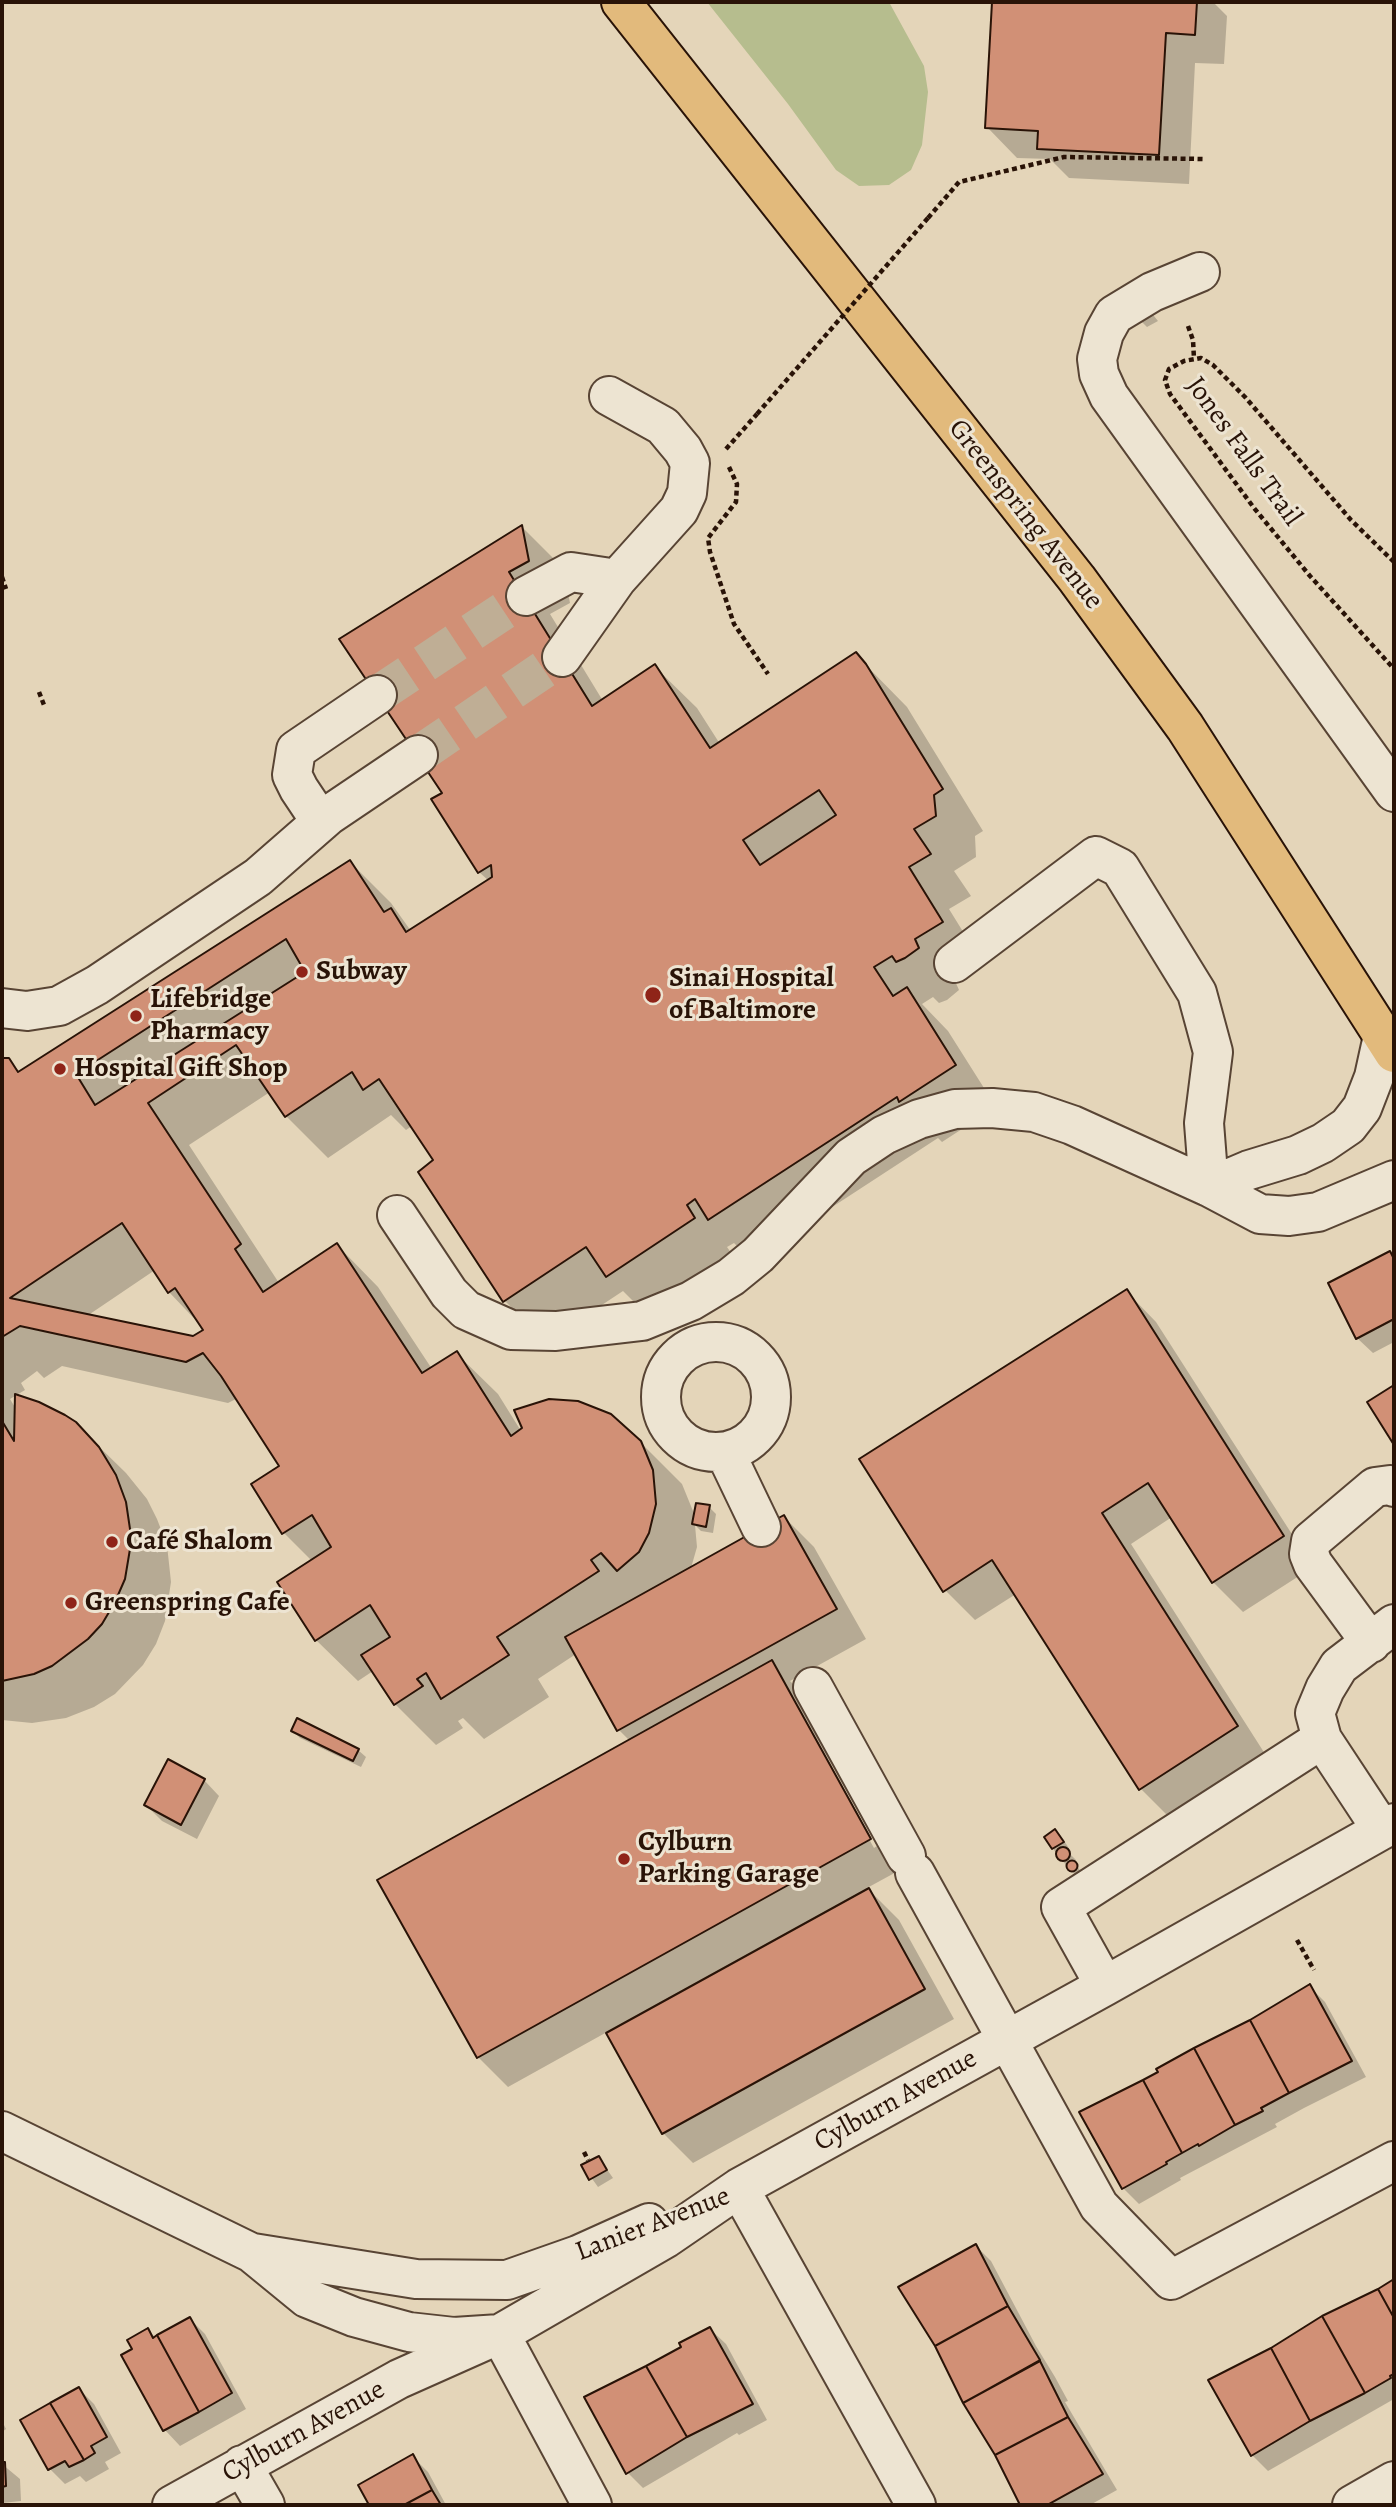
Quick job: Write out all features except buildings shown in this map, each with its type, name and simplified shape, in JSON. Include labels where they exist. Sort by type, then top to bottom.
[{"type":"main road","name":"Greenspring Avenue","points":[[621,2],[1077,579],[1185,727],[1389,1045]]},
{"type":"street","points":[[1205,278],[1152,292],[1114,315],[1104,333],[1097,359],[1099,374],[1109,396],[1394,792]]},
{"type":"street","points":[[562,657],[618,579],[679,510],[687,493],[690,463],[683,450],[663,426],[609,396]]},
{"type":"street","points":[[526,596],[571,572],[618,579]]},
{"type":"street","points":[[321,821],[292,775],[296,750],[377,695]]},
{"type":"street","points":[[2,1008],[27,1011],[60,1006],[97,985],[258,877],[321,821],[418,755]]},
{"type":"street","points":[[954,963],[1096,856],[1120,868],[1197,993],[1213,1052],[1204,1124],[1209,1187]]},
{"type":"street","points":[[1209,1187],[1249,1170],[1298,1156],[1348,1126],[1363,1108],[1389,1045]]},
{"type":"street","points":[[397,1215],[449,1293],[466,1310],[511,1330],[556,1331],[642,1321],[691,1301],[758,1255],[851,1157],[884,1135],[919,1119],[955,1109],[992,1108],[1034,1112],[1072,1125],[1209,1187],[1260,1214],[1289,1216],[1318,1212],[1394,1180]]},
{"type":"street","points":[[691,1301],[708,1342]]},
{"type":"street","points":[[708,1342],[722,1342],[748,1351],[762,1365],[771,1387],[771,1408],[763,1426],[747,1443],[725,1451],[707,1452],[689,1446],[674,1434],[664,1417],[661,1398],[663,1383],[671,1365],[685,1351],[708,1342]]},
{"type":"street","points":[[725,1451],[761,1527]]},
{"type":"street","points":[[1388,1826],[1322,1739],[1315,1713],[1339,1666],[1383,1633],[1313,1564],[1309,1554],[1311,1541],[1375,1487],[1394,1487]]},
{"type":"street","points":[[813,1688],[1099,2206],[1171,2280],[1394,2161]]},
{"type":"street","points":[[1105,1986],[1061,1907],[1322,1739]]},
{"type":"street","name":"Cylburn Avenue","points":[[172,2505],[399,2379],[500,2334],[666,2238],[739,2188],[1388,1826]]},
{"type":"street","name":"Lanier Avenue","points":[[2,2131],[252,2253],[307,2298],[354,2317],[409,2332],[454,2337],[500,2334]]},
{"type":"street","name":"Lanier Avenue","points":[[252,2253],[416,2279],[507,2280],[578,2255],[663,2217],[739,2188],[916,2505]]},
{"type":"street","name":"Cylburn Avenue","points":[[399,2379],[504,2301],[578,2255]]},
{"type":"street","points":[[399,2379],[416,2279]]},
{"type":"street","points":[[500,2334],[592,2505]]},
{"type":"street","points":[[242,2465],[265,2505]]},
{"type":"street","points":[[1352,2505],[1394,2481]]},
{"type":"path","points":[[721,454],[959,182],[1064,157],[1204,159]]},
{"type":"path","points":[[1188,326],[1193,340],[1194,359]]},
{"type":"path","name":"Jones Falls Trail","points":[[1394,562],[1351,520],[1245,397],[1213,365],[1201,358],[1184,361],[1169,369],[1165,380],[1170,394],[1254,508],[1310,576],[1394,669]]},
{"type":"path","points":[[726,461],[737,484],[736,502],[708,537],[710,552],[734,624],[768,674]]},
{"type":"path","points":[[2,578],[6,589]]},
{"type":"path","points":[[40,692],[44,705]]},
{"type":"path","points":[[1297,1940],[1314,1970]]},
{"type":"path","points":[[584,2152],[588,2160]]},
{"type":"green space","points":[[707,2],[889,2],[924,66],[928,92],[922,145],[911,170],[889,185],[859,186],[836,170],[788,104]]},
{"type":"tunnel","points":[[377,695],[526,596]]},
{"type":"tunnel","points":[[418,755],[562,657]]},
{"type":"place","name":"Subway","points":[[302,972]]},
{"type":"place","name":"Sinai Hospital of Baltimore","points":[[653,995]]},
{"type":"place","name":"Lifebridge Pharmacy","points":[[136,1016]]},
{"type":"place","name":"Hospital Gift Shop","points":[[60,1069]]},
{"type":"place","name":"Café Shalom","points":[[112,1542]]},
{"type":"place","name":"Greenspring Cafe","points":[[71,1603]]},
{"type":"place","name":"Cylburn Parking Garage","points":[[624,1859]]}]
